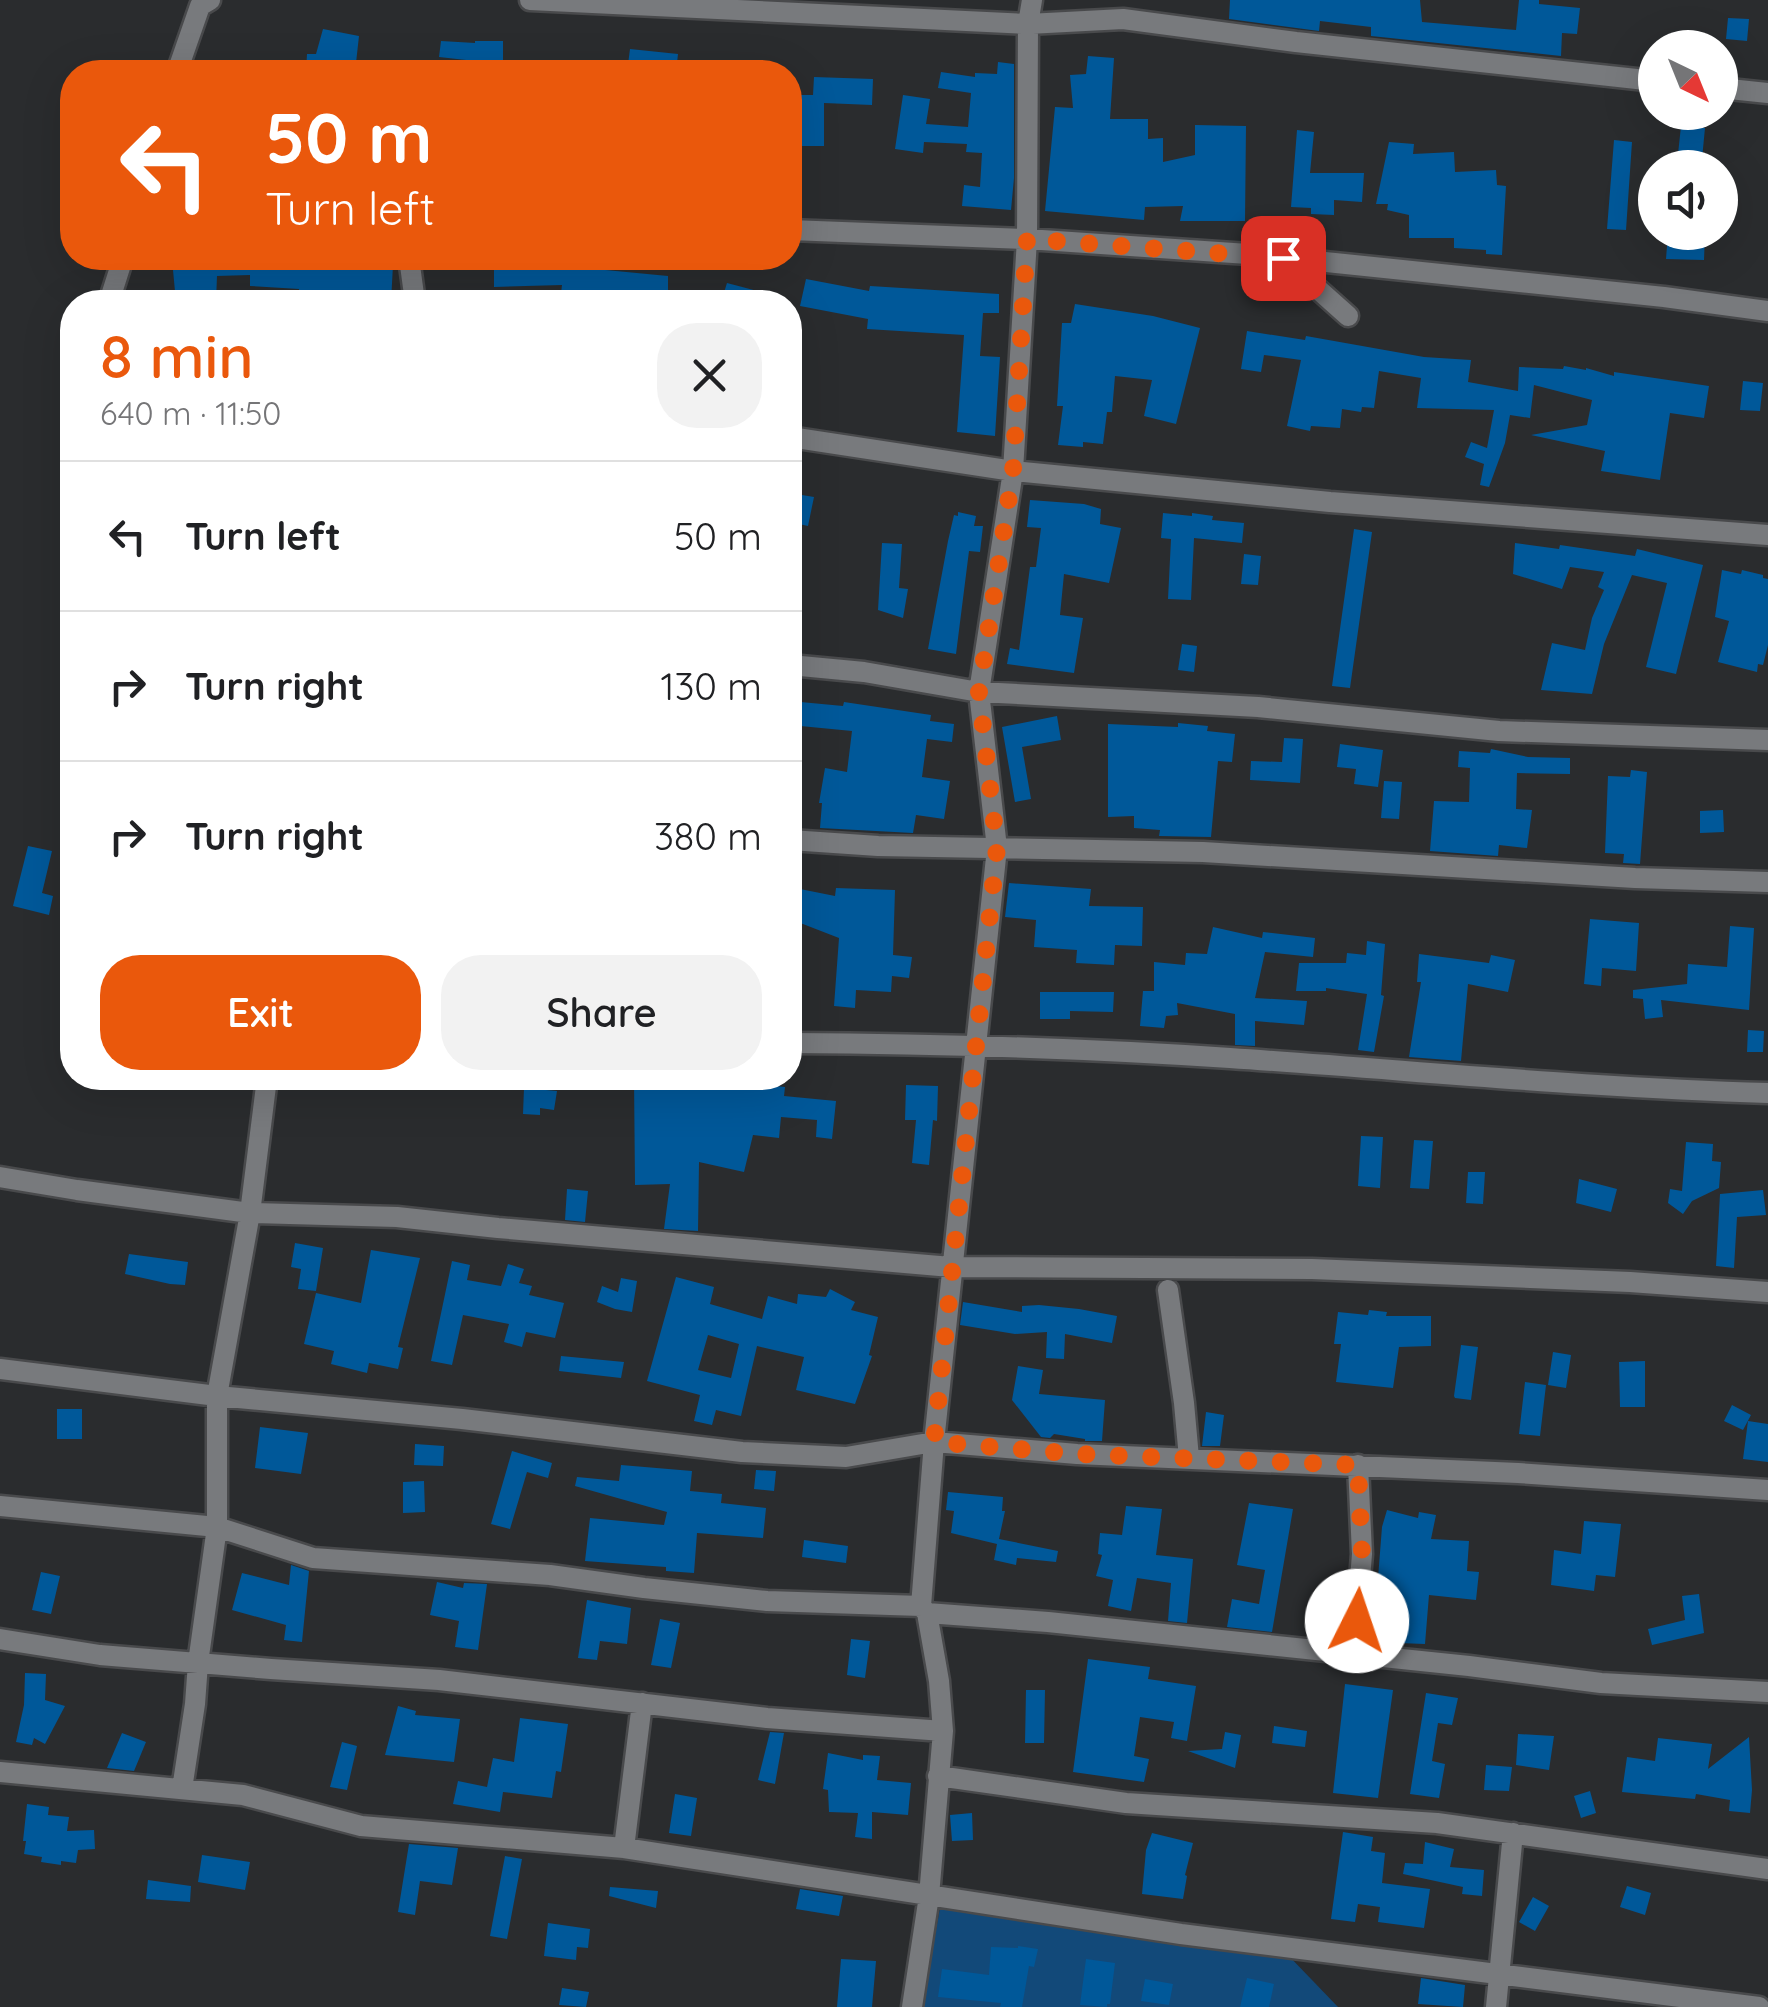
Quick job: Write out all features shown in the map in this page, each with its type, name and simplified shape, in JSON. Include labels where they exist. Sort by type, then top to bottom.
[{"type":"street","points":[[181,60],[200,6],[210,0]]},
{"type":"street","points":[[530,0],[1028,24],[1123,19],[1638,79]]},
{"type":"street","points":[[912,2007],[928,1896],[943,1731],[939,1681],[924,1610],[934,1442],[997,848],[979,692],[1013,471],[1027,239],[1028,24],[1032,0]]},
{"type":"street","points":[[1738,90],[1768,94]]},
{"type":"street","points":[[802,230],[1027,239],[1283,258],[1768,311]]},
{"type":"street","points":[[1283,258],[1348,316]]},
{"type":"street","points":[[802,440],[1013,471],[1330,502],[1768,535]]},
{"type":"street","points":[[802,666],[864,672],[979,692],[1258,707],[1499,731],[1768,740]]},
{"type":"street","points":[[802,841],[878,846],[1203,852],[1635,878],[1768,882]]},
{"type":"street","points":[[802,1043],[978,1044],[1231,1058],[1546,1083],[1768,1093]]},
{"type":"street","points":[[182,1789],[216,1527],[217,1396],[250,1213],[265,1090]]},
{"type":"street","points":[[0,1176],[250,1213],[397,1218],[952,1266],[1312,1269],[1630,1282],[1768,1292]]},
{"type":"street","points":[[1168,1290],[1188,1458]]},
{"type":"street","points":[[0,1369],[742,1452],[846,1457],[934,1442],[1077,1454],[1518,1473],[1768,1490]]},
{"type":"street","points":[[1354,1654],[1362,1554],[1358,1465]]},
{"type":"street","points":[[0,1506],[216,1527],[313,1558],[550,1575],[767,1601],[1048,1622],[1601,1683],[1768,1692]]},
{"type":"street","points":[[0,1639],[100,1655],[440,1680],[767,1718],[943,1731]]},
{"type":"street","points":[[624,1848],[642,1702]]},
{"type":"street","points":[[0,1772],[243,1796],[361,1826],[624,1848],[1181,1934],[1760,2007]]},
{"type":"street","points":[[938,1776],[1126,1803],[1437,1823],[1768,1869]]},
{"type":"street","points":[[1496,2007],[1514,1833]]},
{"type":"shaded area","points":[[940,1908],[1286,1953],[1338,2007],[922,2007]]},
{"type":"building","points":[[1230,0],[1420,0],[1422,22],[1516,30],[1519,0],[1580,8],[1577,34],[1562,33],[1561,56],[1371,36],[1371,27],[1320,21],[1319,31],[1229,19]]},
{"type":"building","points":[[1728,18],[1749,19],[1747,41],[1738,40],[1738,30],[1727,30]]},
{"type":"building","points":[[323,29],[359,36],[356,60],[307,60],[307,54],[316,54]]},
{"type":"building","points":[[441,41],[503,41],[503,60],[439,57]]},
{"type":"building","points":[[630,49],[678,54],[677,60],[629,60]]},
{"type":"building","points":[[1088,56],[1114,58],[1110,119],[1148,119],[1148,139],[1163,138],[1163,162],[1195,155],[1195,125],[1246,126],[1245,221],[1180,221],[1183,206],[1145,207],[1144,220],[1045,211],[1055,107],[1073,108],[1070,75],[1086,74]]},
{"type":"building","points":[[998,62],[1014,64],[1011,210],[962,206],[964,185],[980,187],[982,153],[966,152],[967,144],[924,142],[923,153],[895,149],[903,95],[930,99],[926,124],[968,127],[971,93],[938,88],[941,72],[975,77],[975,73],[997,74]]},
{"type":"building","points":[[814,77],[873,79],[872,105],[824,103],[824,146],[802,146],[802,95],[813,95]]},
{"type":"building","points":[[1297,130],[1314,132],[1310,173],[1364,173],[1362,202],[1334,200],[1334,215],[1311,214],[1311,208],[1291,207]]},
{"type":"building","points":[[1681,130],[1705,130],[1703,150],[1678,150]]},
{"type":"building","points":[[1614,140],[1632,142],[1626,230],[1607,229]]},
{"type":"building","points":[[1389,142],[1414,144],[1413,154],[1454,152],[1455,172],[1496,170],[1497,185],[1506,186],[1502,255],[1454,248],[1454,238],[1409,238],[1409,215],[1387,210],[1388,204],[1376,204]]},
{"type":"building","points":[[1667,250],[1704,250],[1704,260],[1666,259]]},
{"type":"building","points":[[173,270],[393,270],[392,290],[250,286],[250,275],[217,276],[216,290],[175,290]]},
{"type":"building","points":[[494,270],[606,270],[668,276],[668,290],[561,290],[562,285],[494,287]]},
{"type":"building","points":[[806,279],[869,291],[870,286],[999,294],[999,313],[983,313],[980,356],[1000,357],[995,436],[957,432],[964,335],[867,329],[868,319],[802,306]]},
{"type":"building","points":[[727,283],[754,290],[725,290]]},
{"type":"building","points":[[1075,304],[1200,328],[1176,424],[1144,416],[1152,380],[1115,376],[1112,412],[1107,412],[1103,444],[1058,445],[1063,406],[1057,406],[1062,323],[1071,323]]},
{"type":"building","points":[[1247,331],[1305,340],[1306,336],[1424,357],[1471,360],[1468,382],[1518,391],[1519,367],[1586,368],[1614,376],[1614,372],[1709,386],[1704,418],[1670,413],[1660,480],[1601,471],[1605,451],[1531,435],[1587,425],[1592,400],[1534,385],[1530,418],[1510,415],[1505,443],[1489,487],[1480,485],[1484,464],[1465,457],[1471,442],[1487,448],[1494,410],[1417,408],[1421,378],[1379,371],[1374,408],[1362,407],[1361,412],[1342,409],[1340,428],[1311,426],[1310,431],[1287,426],[1301,360],[1264,355],[1261,372],[1241,369]]},
{"type":"building","points":[[1743,381],[1763,383],[1760,411],[1740,410]]},
{"type":"building","points":[[802,495],[814,497],[808,526],[802,525]]},
{"type":"building","points":[[1030,500],[1101,509],[1100,524],[1121,528],[1109,583],[1064,574],[1060,615],[1083,618],[1074,673],[1007,664],[1010,648],[1019,650],[1030,567],[1036,567],[1041,528],[1027,527]]},
{"type":"building","points":[[958,512],[976,516],[974,526],[983,526],[980,552],[969,551],[956,654],[928,649],[948,541]]},
{"type":"building","points":[[1163,513],[1192,513],[1213,516],[1212,520],[1244,523],[1242,543],[1194,538],[1191,600],[1168,599],[1171,539],[1161,538]]},
{"type":"building","points":[[1354,529],[1372,532],[1350,688],[1332,686]]},
{"type":"building","points":[[882,543],[902,544],[899,588],[908,589],[903,618],[878,610]]},
{"type":"building","points":[[1515,543],[1635,556],[1637,549],[1703,565],[1676,674],[1646,667],[1667,583],[1632,575],[1604,644],[1592,694],[1541,690],[1552,643],[1585,650],[1604,590],[1598,587],[1604,572],[1570,567],[1562,589],[1513,574]]},
{"type":"building","points":[[1244,554],[1261,556],[1258,585],[1241,584]]},
{"type":"building","points":[[1722,570],[1741,574],[1742,570],[1768,579],[1768,645],[1757,672],[1718,662],[1729,621],[1715,617]]},
{"type":"building","points":[[1182,644],[1197,646],[1194,672],[1178,670]]},
{"type":"building","points":[[802,702],[843,706],[844,702],[931,715],[930,721],[954,724],[952,742],[927,739],[922,777],[950,781],[944,819],[916,815],[913,833],[820,828],[819,803],[825,768],[847,772],[852,731],[802,726]]},
{"type":"building","points":[[1057,716],[1061,740],[1022,747],[1031,799],[1015,802],[1002,727]]},
{"type":"building","points":[[1178,723],[1235,734],[1232,762],[1218,761],[1211,837],[1159,836],[1160,830],[1134,828],[1134,816],[1108,817],[1108,724],[1178,727]]},
{"type":"building","points":[[1284,738],[1303,739],[1300,783],[1250,780],[1251,761],[1282,762]]},
{"type":"building","points":[[1340,744],[1383,750],[1378,787],[1354,784],[1356,769],[1337,767]]},
{"type":"building","points":[[1491,749],[1528,757],[1570,758],[1570,774],[1517,773],[1516,809],[1532,810],[1527,848],[1499,845],[1498,856],[1430,851],[1434,801],[1469,802],[1470,768],[1458,767],[1459,751],[1490,753]]},
{"type":"building","points":[[1631,770],[1647,772],[1640,864],[1623,863],[1624,854],[1605,853],[1608,776],[1630,777]]},
{"type":"building","points":[[1384,781],[1402,782],[1399,819],[1381,818]]},
{"type":"building","points":[[1723,810],[1724,832],[1700,833],[1700,811]]},
{"type":"building","points":[[28,846],[52,851],[42,893],[53,896],[49,915],[13,906]]},
{"type":"building","points":[[1009,883],[1091,889],[1089,906],[1143,907],[1142,946],[1115,945],[1114,965],[1076,963],[1077,950],[1034,947],[1036,920],[1005,917]]},
{"type":"building","points":[[836,888],[895,890],[893,955],[912,957],[909,978],[892,976],[891,992],[856,990],[855,1008],[834,1006],[839,938],[802,924],[802,889],[835,896]]},
{"type":"building","points":[[1590,919],[1639,923],[1636,971],[1602,968],[1601,986],[1584,984]]},
{"type":"building","points":[[1730,926],[1754,928],[1749,1010],[1661,1000],[1663,1017],[1645,1019],[1643,999],[1633,998],[1633,990],[1687,984],[1688,964],[1727,967]]},
{"type":"building","points":[[1213,927],[1262,938],[1263,932],[1315,938],[1313,957],[1265,952],[1255,998],[1307,1001],[1304,1025],[1255,1021],[1255,1046],[1235,1045],[1235,1014],[1177,1003],[1178,1015],[1166,1016],[1164,1028],[1140,1026],[1143,991],[1154,991],[1154,962],[1185,965],[1186,953],[1207,954]]},
{"type":"building","points":[[1367,941],[1385,944],[1381,995],[1384,996],[1374,1052],[1358,1050],[1367,994],[1326,988],[1296,991],[1299,963],[1346,963],[1347,953],[1366,955]]},
{"type":"building","points":[[1419,954],[1489,963],[1491,955],[1515,960],[1508,992],[1468,984],[1461,1061],[1409,1057],[1421,982],[1417,982]]},
{"type":"building","points":[[1040,992],[1114,992],[1113,1012],[1070,1011],[1070,1019],[1040,1019]]},
{"type":"building","points":[[1748,1030],[1764,1031],[1763,1052],[1747,1052]]},
{"type":"building","points":[[906,1085],[938,1086],[929,1165],[912,1163],[916,1120],[905,1120]]},
{"type":"building","points":[[524,1090],[557,1091],[554,1110],[540,1108],[540,1115],[523,1114]]},
{"type":"building","points":[[634,1090],[785,1090],[784,1096],[836,1101],[832,1139],[816,1137],[817,1120],[781,1117],[779,1138],[753,1135],[744,1172],[699,1162],[698,1231],[664,1229],[670,1184],[635,1185]]},
{"type":"building","points":[[1361,1136],[1383,1137],[1380,1188],[1358,1186]]},
{"type":"building","points":[[1414,1140],[1433,1141],[1429,1189],[1410,1188]]},
{"type":"building","points":[[1686,1142],[1713,1144],[1712,1161],[1721,1162],[1719,1188],[1692,1201],[1683,1214],[1668,1203],[1670,1189],[1682,1191]]},
{"type":"building","points":[[1468,1172],[1485,1172],[1483,1204],[1466,1203]]},
{"type":"building","points":[[1579,1179],[1617,1189],[1611,1212],[1576,1203]]},
{"type":"building","points":[[567,1189],[588,1191],[585,1222],[565,1220]]},
{"type":"building","points":[[1763,1190],[1766,1215],[1737,1217],[1734,1268],[1716,1266],[1720,1194]]},
{"type":"building","points":[[295,1243],[323,1248],[316,1291],[298,1289],[301,1269],[291,1267]]},
{"type":"building","points":[[371,1250],[420,1258],[398,1347],[403,1348],[398,1369],[369,1363],[367,1373],[331,1364],[334,1351],[304,1344],[316,1293],[361,1303]]},
{"type":"building","points":[[129,1254],[188,1262],[185,1285],[125,1274]]},
{"type":"building","points":[[452,1261],[470,1265],[467,1280],[501,1286],[508,1264],[524,1269],[519,1283],[532,1286],[529,1295],[564,1303],[555,1338],[526,1332],[522,1347],[504,1342],[509,1324],[463,1315],[452,1365],[431,1361]]},
{"type":"building","points":[[676,1277],[714,1287],[710,1304],[762,1319],[768,1296],[797,1304],[798,1294],[826,1297],[830,1289],[855,1302],[851,1310],[878,1317],[869,1355],[872,1356],[855,1404],[796,1390],[804,1357],[757,1346],[741,1416],[716,1410],[712,1425],[694,1421],[700,1395],[647,1381]],"holes":[[[708,1335],[739,1344],[731,1378],[698,1370]]]},
{"type":"building","points":[[621,1278],[637,1281],[632,1312],[597,1302],[602,1286],[618,1292]]},
{"type":"building","points":[[963,1302],[1022,1312],[1022,1306],[1039,1305],[1117,1316],[1112,1343],[1065,1334],[1064,1359],[1046,1358],[1047,1332],[1015,1334],[960,1325]]},
{"type":"building","points":[[1369,1310],[1387,1312],[1386,1316],[1431,1316],[1431,1346],[1399,1347],[1393,1388],[1336,1382],[1341,1344],[1334,1344],[1338,1312],[1368,1315]]},
{"type":"building","points":[[1461,1345],[1478,1347],[1471,1400],[1454,1396]]},
{"type":"building","points":[[1553,1352],[1571,1355],[1566,1388],[1548,1385]]},
{"type":"building","points":[[561,1356],[624,1362],[621,1378],[559,1371]]},
{"type":"building","points":[[1645,1361],[1645,1407],[1620,1407],[1619,1362]]},
{"type":"building","points":[[1018,1366],[1043,1370],[1039,1394],[1105,1400],[1102,1441],[1054,1434],[1041,1437],[1012,1400]]},
{"type":"building","points":[[1525,1382],[1546,1385],[1540,1436],[1519,1434]]},
{"type":"building","points":[[1732,1405],[1751,1415],[1743,1430],[1724,1421]]},
{"type":"building","points":[[57,1409],[82,1409],[82,1439],[57,1439]]},
{"type":"building","points":[[1206,1412],[1224,1415],[1220,1446],[1202,1446]]},
{"type":"building","points":[[1748,1421],[1768,1424],[1768,1462],[1743,1459]]},
{"type":"building","points":[[260,1427],[308,1433],[301,1474],[255,1468]]},
{"type":"building","points":[[415,1444],[444,1446],[443,1466],[414,1465]]},
{"type":"building","points":[[512,1451],[552,1463],[548,1478],[527,1472],[510,1529],[491,1524]]},
{"type":"building","points":[[621,1465],[692,1471],[690,1491],[722,1494],[721,1503],[766,1508],[763,1538],[697,1533],[694,1573],[585,1561],[590,1518],[664,1525],[667,1512],[575,1486],[577,1477],[619,1481]]},
{"type":"building","points":[[756,1470],[776,1471],[774,1491],[754,1489]]},
{"type":"building","points":[[424,1481],[425,1512],[403,1513],[403,1482]]},
{"type":"building","points":[[948,1492],[1003,1497],[1005,1511],[999,1539],[1058,1551],[1056,1562],[1017,1558],[1016,1565],[994,1560],[997,1544],[951,1533],[954,1511],[946,1510]]},
{"type":"building","points":[[1249,1503],[1293,1509],[1272,1632],[1227,1627],[1232,1599],[1259,1604],[1265,1570],[1237,1565]]},
{"type":"building","points":[[1126,1506],[1162,1509],[1156,1555],[1193,1559],[1187,1623],[1168,1621],[1171,1583],[1137,1578],[1131,1611],[1108,1606],[1113,1580],[1096,1576],[1102,1555],[1098,1554],[1100,1533],[1122,1535]]},
{"type":"building","points":[[1387,1510],[1418,1518],[1419,1512],[1436,1515],[1431,1539],[1469,1541],[1467,1571],[1479,1572],[1476,1600],[1429,1595],[1425,1644],[1373,1642],[1382,1527]]},
{"type":"building","points":[[1584,1521],[1621,1524],[1615,1577],[1596,1575],[1594,1591],[1551,1585],[1554,1550],[1581,1554]]},
{"type":"building","points":[[804,1540],[848,1546],[846,1563],[802,1557]]},
{"type":"building","points":[[291,1565],[309,1571],[302,1642],[284,1640],[286,1625],[232,1610],[242,1573],[289,1585]]},
{"type":"building","points":[[41,1572],[60,1576],[51,1614],[32,1610]]},
{"type":"building","points":[[437,1582],[463,1588],[464,1583],[487,1584],[478,1650],[455,1647],[459,1621],[430,1615]]},
{"type":"building","points":[[1699,1594],[1704,1633],[1652,1645],[1648,1629],[1685,1620],[1682,1596]]},
{"type":"building","points":[[587,1600],[631,1608],[627,1644],[600,1641],[597,1660],[578,1658]]},
{"type":"building","points":[[660,1619],[680,1623],[671,1668],[651,1665]]},
{"type":"building","points":[[851,1639],[870,1641],[865,1678],[847,1675]]},
{"type":"building","points":[[1088,1659],[1150,1667],[1148,1679],[1196,1686],[1187,1741],[1171,1738],[1174,1722],[1140,1717],[1134,1756],[1149,1759],[1144,1782],[1073,1772]]},
{"type":"building","points":[[25,1673],[46,1674],[45,1700],[65,1706],[45,1744],[34,1738],[32,1745],[16,1742],[24,1705]]},
{"type":"building","points":[[1345,1684],[1393,1690],[1378,1798],[1333,1793]]},
{"type":"building","points":[[1026,1690],[1045,1690],[1044,1743],[1025,1743]]},
{"type":"building","points":[[1426,1693],[1458,1698],[1452,1725],[1438,1723],[1432,1761],[1445,1764],[1439,1798],[1410,1794]]},
{"type":"building","points":[[398,1706],[416,1711],[415,1715],[460,1719],[454,1762],[385,1755]]},
{"type":"building","points":[[520,1718],[568,1724],[561,1772],[556,1771],[552,1798],[503,1792],[500,1812],[453,1804],[458,1781],[487,1787],[493,1758],[514,1762]]},
{"type":"building","points":[[1274,1726],[1307,1731],[1305,1747],[1272,1743]]},
{"type":"building","points":[[770,1732],[784,1733],[775,1784],[758,1780]]},
{"type":"building","points":[[1225,1732],[1241,1735],[1235,1768],[1188,1751],[1222,1749]]},
{"type":"building","points":[[122,1733],[146,1742],[134,1771],[107,1768]]},
{"type":"building","points":[[1518,1734],[1554,1736],[1549,1770],[1516,1765]]},
{"type":"building","points":[[1749,1737],[1750,1813],[1729,1811],[1730,1800],[1696,1794],[1695,1799],[1622,1792],[1627,1757],[1655,1761],[1658,1738],[1712,1744],[1708,1769]]},
{"type":"building","points":[[342,1742],[357,1746],[347,1790],[330,1787]]},
{"type":"building","points":[[828,1753],[863,1760],[863,1755],[880,1756],[877,1780],[911,1783],[908,1815],[872,1812],[872,1839],[855,1837],[858,1813],[829,1812],[828,1790],[823,1789]]},
{"type":"building","points":[[1486,1765],[1512,1767],[1509,1791],[1484,1790]]},
{"type":"building","points":[[1590,1791],[1596,1813],[1581,1818],[1574,1796]]},
{"type":"building","points":[[675,1794],[697,1798],[691,1836],[669,1833]]},
{"type":"building","points":[[27,1804],[49,1807],[48,1815],[69,1817],[67,1831],[94,1830],[95,1849],[78,1850],[76,1863],[61,1861],[61,1865],[24,1854]]},
{"type":"building","points":[[972,1813],[973,1840],[952,1841],[950,1815]]},
{"type":"building","points":[[1343,1832],[1373,1837],[1371,1851],[1385,1853],[1382,1883],[1430,1889],[1424,1928],[1378,1922],[1380,1907],[1358,1904],[1355,1922],[1331,1919]]},
{"type":"building","points":[[1152,1833],[1193,1843],[1183,1899],[1142,1894],[1146,1850]]},
{"type":"building","points":[[1425,1842],[1454,1849],[1450,1867],[1484,1870],[1482,1896],[1462,1894],[1463,1887],[1403,1874],[1405,1863],[1423,1864]]},
{"type":"building","points":[[409,1844],[458,1848],[452,1885],[420,1881],[415,1915],[398,1912]]},
{"type":"building","points":[[202,1855],[250,1862],[245,1890],[198,1882]]},
{"type":"building","points":[[505,1856],[522,1859],[507,1939],[490,1936]]},
{"type":"building","points":[[148,1880],[191,1886],[190,1902],[146,1899]]},
{"type":"building","points":[[1627,1886],[1651,1893],[1645,1915],[1620,1907]]},
{"type":"building","points":[[610,1887],[658,1891],[656,1908],[609,1896]]},
{"type":"building","points":[[800,1889],[843,1896],[839,1916],[796,1909]]},
{"type":"building","points":[[1533,1897],[1549,1906],[1535,1931],[1519,1922]]},
{"type":"building","points":[[548,1923],[590,1929],[588,1948],[577,1947],[576,1960],[544,1956]]},
{"type":"building","points":[[991,1947],[1038,1949],[1034,1967],[1029,1966],[1022,2007],[938,1997],[942,1969],[989,1975]]},
{"type":"building","points":[[841,1959],[876,1961],[872,2007],[837,2007]]},
{"type":"building","points":[[1086,1959],[1115,1963],[1107,2007],[1080,2005]]},
{"type":"building","points":[[1247,1978],[1274,1984],[1269,2007],[1240,2007]]},
{"type":"building","points":[[1421,1978],[1465,1985],[1463,2007],[1418,2004]]},
{"type":"building","points":[[1145,1979],[1173,1984],[1169,2005],[1141,2001]]},
{"type":"building","points":[[562,1988],[589,1992],[586,2007],[559,2005]]},
{"type":"route","points":[[1283,258],[1027,239],[1013,471],[979,692],[997,848],[934,1442],[1077,1454],[1358,1465],[1362,1554],[1357,1621]]}]
